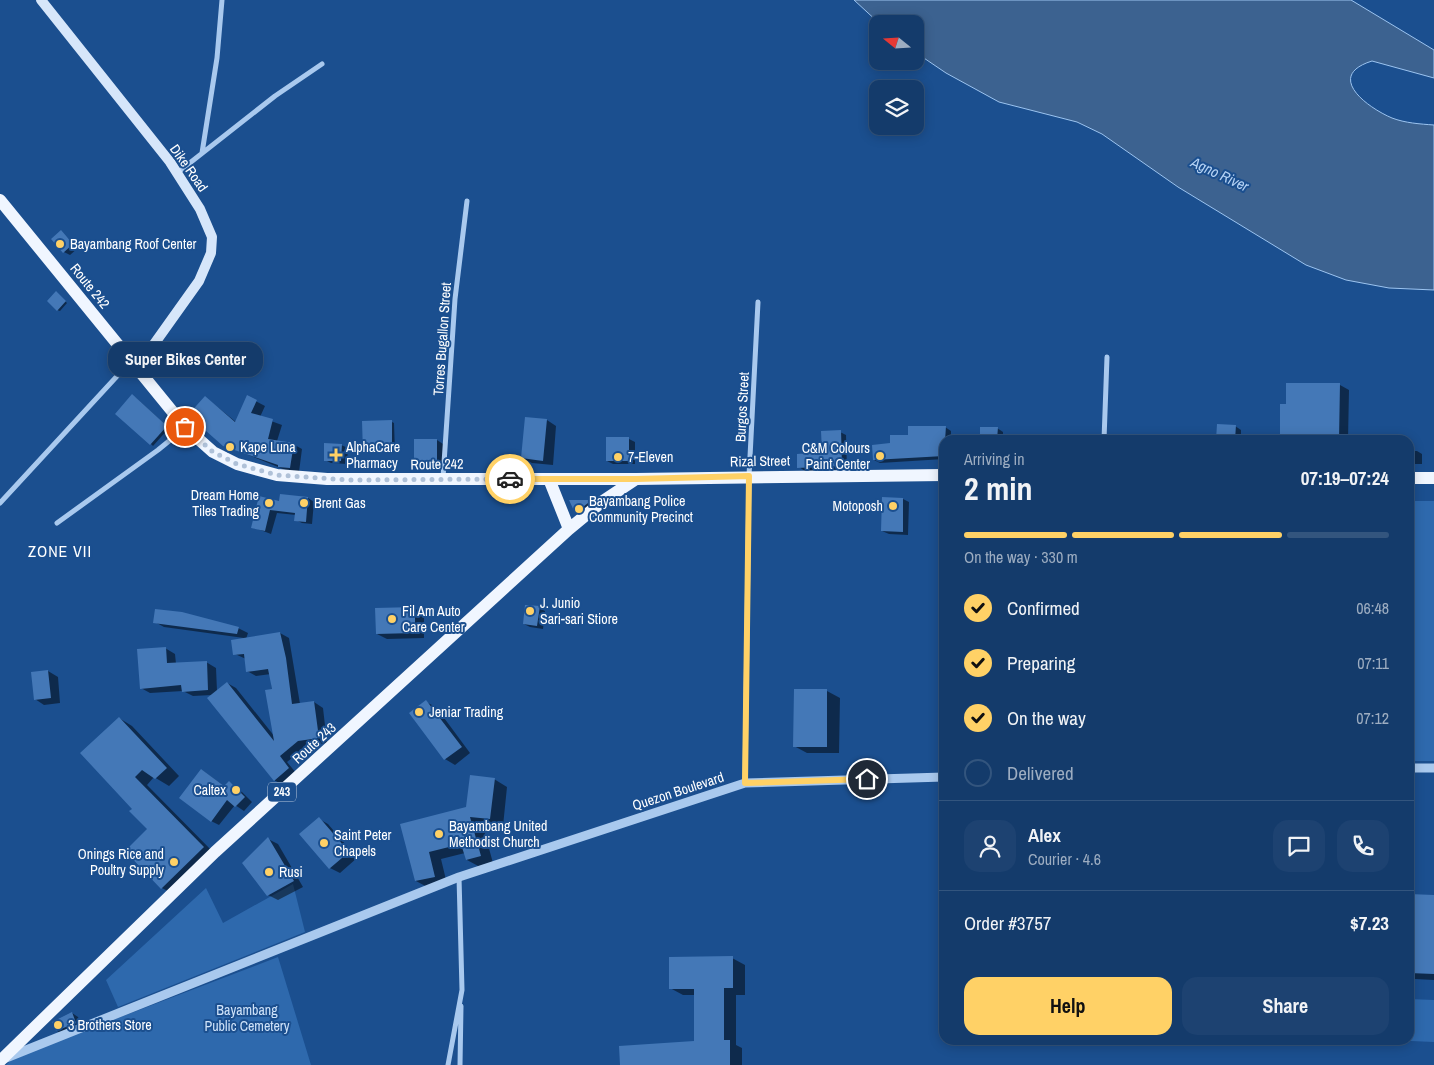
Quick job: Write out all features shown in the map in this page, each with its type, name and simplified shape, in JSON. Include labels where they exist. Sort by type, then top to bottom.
[{"type":"main road","name":"Dike Road","points":[[41,0],[177,173],[200,209],[212,237],[211,254],[200,281],[135,364]]},
{"type":"main road","name":"Route 242","points":[[0,200],[185,427],[213,452],[237,464],[277,475],[349,480],[443,478],[636,479]]},
{"type":"main road","name":"Rizal Street","points":[[636,479],[749,476],[939,475]]},
{"type":"main road","points":[[1414,478],[1434,478]]},
{"type":"main road","points":[[549,479],[569,529]]},
{"type":"main road","name":"Route 243","points":[[0,1060],[215,852],[569,529],[603,501],[636,479]]},
{"type":"street","points":[[202,154],[217,58],[222,0]]},
{"type":"street","points":[[177,173],[275,96],[322,64]]},
{"type":"street","name":"Torres Bugallon Street","points":[[443,478],[455,299],[467,201]]},
{"type":"street","name":"Burgos Street","points":[[745,783],[749,476],[758,302]]},
{"type":"street","points":[[1104,435],[1107,357]]},
{"type":"street","points":[[0,503],[135,364]]},
{"type":"street","points":[[57,523],[158,450],[185,427]]},
{"type":"street","points":[[1414,768],[1434,768]]},
{"type":"street","name":"Quezon Boulevard","points":[[0,1060],[459,878],[745,783],[939,777]]},
{"type":"street","points":[[459,878],[462,990],[460,1065]]},
{"type":"street","points":[[448,1065],[462,990]]},
{"type":"green space","points":[[1414,501],[1434,501],[1434,761],[1414,761]]},
{"type":"green space","name":"Bayambang Public Cemetery","points":[[293,884],[305,932],[118,1007],[106,980],[206,888],[223,923]]},
{"type":"green space","name":"Bayambang Public Cemetery","points":[[278,957],[311,1065],[6,1065],[13,1058]]},
{"type":"green space","points":[[1414,999],[1434,1000],[1434,1042],[1414,1041]]},
{"type":"water","name":"Agno River","points":[[854,0],[1351,0],[1434,50],[1434,78],[1372,61],[1358,67],[1352,75],[1351,83],[1362,100],[1382,113],[1402,121],[1434,125],[1434,290],[1389,288],[1346,280],[1306,265],[1178,187],[1102,134],[1077,122],[999,102],[946,73],[924,58],[924,15],[870,15]]},
{"type":"building","points":[[61,230],[73,244],[63,253],[51,239]]},
{"type":"building","points":[[56,291],[66,301],[57,311],[47,301]]},
{"type":"building","points":[[1286,383],[1340,383],[1339,435],[1280,435],[1280,404],[1286,404]]},
{"type":"building","points":[[132,394],[167,426],[150,445],[115,414]]},
{"type":"building","points":[[247,395],[257,400],[251,413],[273,419],[268,439],[294,443],[290,468],[278,467],[278,465],[223,446],[188,415],[205,396],[235,422]]},
{"type":"building","points":[[525,417],[547,419],[543,461],[521,458]]},
{"type":"building","points":[[392,420],[392,452],[363,453],[362,421]]},
{"type":"building","points":[[1217,424],[1236,425],[1235,435],[1216,435]]},
{"type":"building","points":[[908,426],[946,426],[945,435],[939,435],[939,456],[873,460],[872,445],[890,443],[890,435],[908,435]]},
{"type":"building","points":[[980,427],[998,427],[997,435],[980,435]]},
{"type":"building","points":[[841,430],[842,466],[797,468],[797,454],[822,452],[821,431]]},
{"type":"building","points":[[606,437],[629,437],[629,461],[606,461]]},
{"type":"building","points":[[414,439],[437,439],[437,464],[414,464]]},
{"type":"building","points":[[324,443],[342,444],[341,461],[324,461]]},
{"type":"building","points":[[280,494],[308,497],[306,522],[294,521],[295,513],[270,510],[265,531],[251,528],[259,496],[279,501]]},
{"type":"building","points":[[882,497],[903,498],[903,532],[881,531]]},
{"type":"building","name":"Bayambang Police Community Precinct","points":[[569,500],[592,500],[575,513]]},
{"type":"building","points":[[525,605],[540,606],[537,626],[523,624]]},
{"type":"building","points":[[415,607],[415,633],[376,634],[375,608]]},
{"type":"building","points":[[155,609],[182,612],[239,627],[237,634],[153,623]]},
{"type":"building","points":[[280,632],[286,658],[292,704],[314,701],[319,738],[298,741],[280,756],[289,768],[274,781],[207,698],[227,682],[274,741],[265,690],[272,689],[268,669],[246,672],[244,654],[233,655],[231,640]]},
{"type":"building","points":[[166,647],[167,663],[207,661],[208,690],[182,692],[181,685],[140,689],[137,649]]},
{"type":"building","points":[[48,670],[51,698],[34,700],[31,672]]},
{"type":"building","points":[[794,689],[827,689],[827,747],[793,747]]},
{"type":"building","points":[[426,700],[462,747],[444,760],[409,713]]},
{"type":"building","points":[[119,717],[167,768],[155,779],[142,770],[135,777],[204,847],[161,889],[125,851],[147,829],[129,811],[132,809],[80,753]]},
{"type":"building","points":[[201,769],[224,786],[229,781],[245,797],[235,807],[227,800],[211,822],[179,798]]},
{"type":"building","name":"Bayambang United Methodist Church","points":[[470,775],[495,778],[490,819],[470,817],[481,856],[466,860],[461,844],[429,852],[435,877],[415,881],[400,824],[466,807]]},
{"type":"building","name":"Saint Peter Chapels","points":[[319,817],[349,852],[329,869],[299,834]]},
{"type":"building","name":"Rusi","points":[[268,837],[294,881],[267,896],[242,863]]},
{"type":"building","points":[[1414,894],[1434,895],[1434,974],[1414,973]]},
{"type":"building","points":[[733,956],[733,988],[724,988],[724,1040],[730,1040],[730,1065],[620,1065],[619,1046],[694,1041],[694,989],[669,989],[669,957]]},
{"type":"building","points":[[72,1012],[76,1023],[56,1031],[52,1022]]},
{"type":"way so far","points":[[185,427],[213,452],[237,464],[277,475],[349,480],[510,479]]},
{"type":"place","name":"Bayambang Roof Center","points":[[60,244]]},
{"type":"place","name":"Super Bikes Center","points":[[185,427]]},
{"type":"place","name":"Kape Luna","points":[[230,447]]},
{"type":"place","name":"AlphaCare Pharmacy","points":[[336,455]]},
{"type":"place","name":"C&M Colours Paint Center","points":[[880,456]]},
{"type":"place","name":"7-Eleven","points":[[618,457]]},
{"type":"place","name":"Dream Home Tiles Trading","points":[[269,503]]},
{"type":"place","name":"Brent Gas","points":[[304,503]]},
{"type":"place","name":"Motoposh","points":[[893,506]]},
{"type":"place","name":"Bayambang Police Community Precinct","points":[[579,509]]},
{"type":"place","name":"J. Junio Sari-sari Stiore","points":[[530,611]]},
{"type":"place","name":"Fil Am Auto Care Center","points":[[392,619]]},
{"type":"place","name":"Jeniar Trading","points":[[419,712]]},
{"type":"place","name":"Caltex","points":[[236,790]]},
{"type":"place","name":"Bayambang United Methodist Church","points":[[439,834]]},
{"type":"place","name":"Saint Peter Chapels","points":[[324,843]]},
{"type":"place","name":"Onings Rice and Poultry Supply","points":[[174,862]]},
{"type":"place","name":"Rusi","points":[[269,872]]},
{"type":"place","name":"3 Brothers Store","points":[[58,1025]]},
{"type":"district","name":"ZONE VII","points":[[60,551]]},
{"type":"route","points":[[510,479],[636,479],[749,476],[745,783],[867,779]]}]
